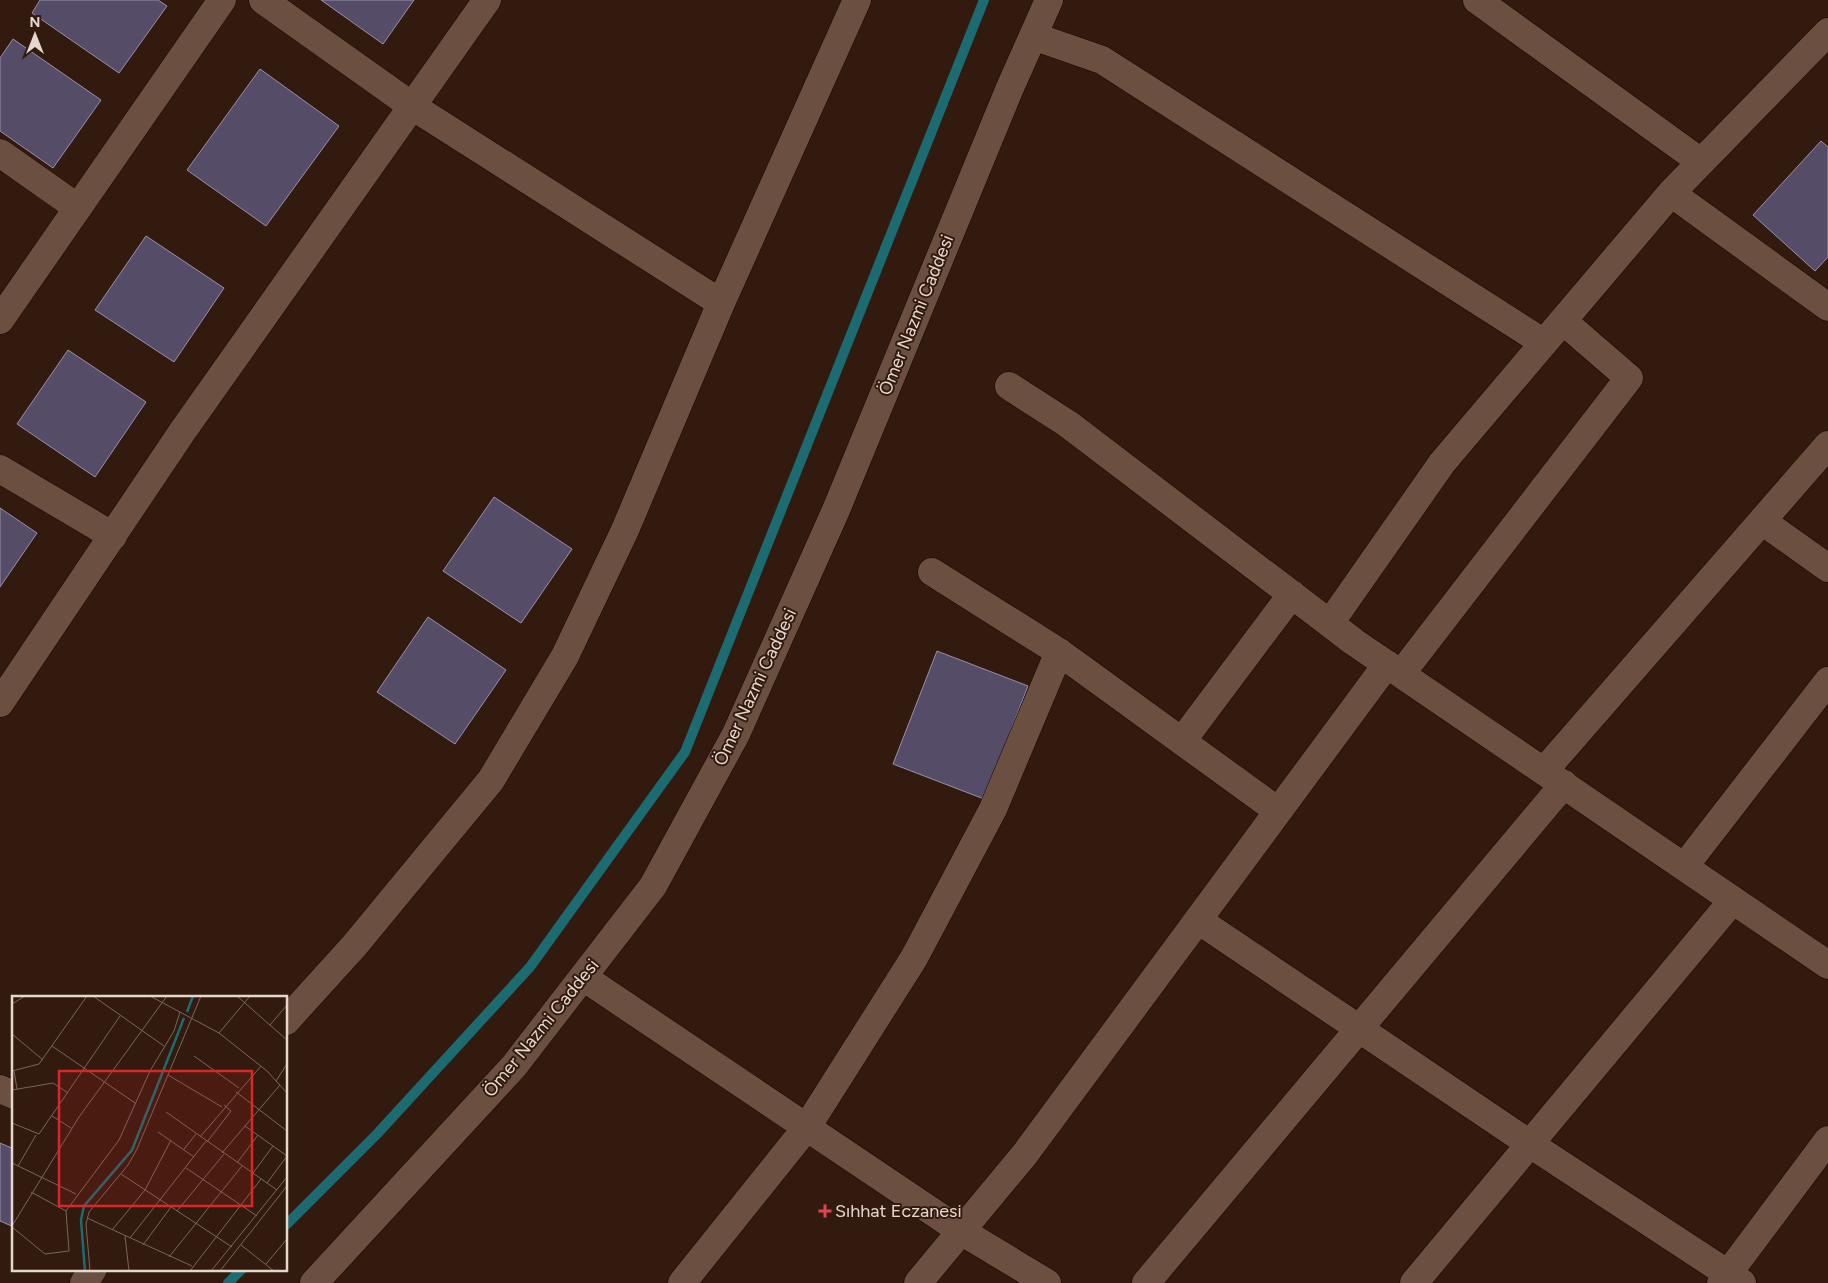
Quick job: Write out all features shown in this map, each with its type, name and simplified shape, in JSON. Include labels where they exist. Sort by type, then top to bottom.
[{"type":"street","points":[[0,320],[222,0]]},
{"type":"street","points":[[263,0],[412,106],[721,303]]},
{"type":"street","points":[[0,703],[182,432],[487,0]]},
{"type":"street","points":[[288,1019],[354,946],[491,780],[565,656],[625,530],[721,303],[857,0]]},
{"type":"street","name":"Ömer Nazmi Caddesi","points":[[314,1283],[514,1066],[654,886],[736,734],[836,510],[1009,90],[1049,0]]},
{"type":"street","points":[[1477,0],[1701,162]]},
{"type":"street","points":[[1330,623],[1442,463],[1671,193],[1828,32]]},
{"type":"street","points":[[1033,36],[1102,60],[1544,343]]},
{"type":"street","points":[[0,153],[78,208]]},
{"type":"street","points":[[1671,193],[1828,307]]},
{"type":"street","points":[[918,1283],[1026,1154],[1278,812],[1629,378],[1563,321]]},
{"type":"street","points":[[1009,386],[1068,424],[1330,623],[1394,669],[1828,965]]},
{"type":"street","points":[[1146,1283],[1359,1029],[1554,778],[1762,521],[1828,445]]},
{"type":"street","points":[[0,469],[113,536]]},
{"type":"street","points":[[1762,521],[1828,568]]},
{"type":"street","points":[[932,572],[1060,652],[1278,812]]},
{"type":"street","points":[[1182,741],[1292,594]]},
{"type":"street","points":[[682,1283],[807,1127],[914,958],[993,809],[1060,652]]},
{"type":"street","points":[[1684,867],[1828,681]]},
{"type":"street","points":[[1414,1283],[1733,900]]},
{"type":"street","points":[[1198,920],[1730,1280],[1828,1140]]},
{"type":"street","points":[[583,976],[961,1232],[1047,1283]]},
{"type":"street","points":[[0,1089],[12,1094]]},
{"type":"street","points":[[84,1283],[92,1270]]},
{"type":"building","points":[[40,0],[158,0],[167,6],[119,73],[32,13]]},
{"type":"building","points":[[321,0],[414,0],[383,44]]},
{"type":"building","points":[[13,39],[101,100],[53,168],[0,131],[0,58]]},
{"type":"building","points":[[260,69],[339,126],[266,226],[187,170]]},
{"type":"building","points":[[1821,141],[1828,147],[1828,257],[1815,271],[1753,215]]},
{"type":"building","points":[[146,236],[224,288],[174,362],[95,310]]},
{"type":"building","points":[[68,350],[146,402],[95,477],[17,424]]},
{"type":"building","points":[[494,497],[572,549],[521,623],[443,571]]},
{"type":"building","points":[[0,508],[37,533],[0,587]]},
{"type":"building","points":[[428,617],[506,670],[455,744],[377,692]]},
{"type":"building","points":[[937,651],[1028,686],[984,799],[893,764]]},
{"type":"building","points":[[0,1143],[12,1148],[12,1226],[0,1221]]},
{"type":"waterway","points":[[288,1223],[377,1134],[530,967],[685,752],[984,0]]},
{"type":"waterway","points":[[228,1283],[241,1270]]},
{"type":"place","name":"Sıhhat Eczanesi","points":[[825,1211]]}]
